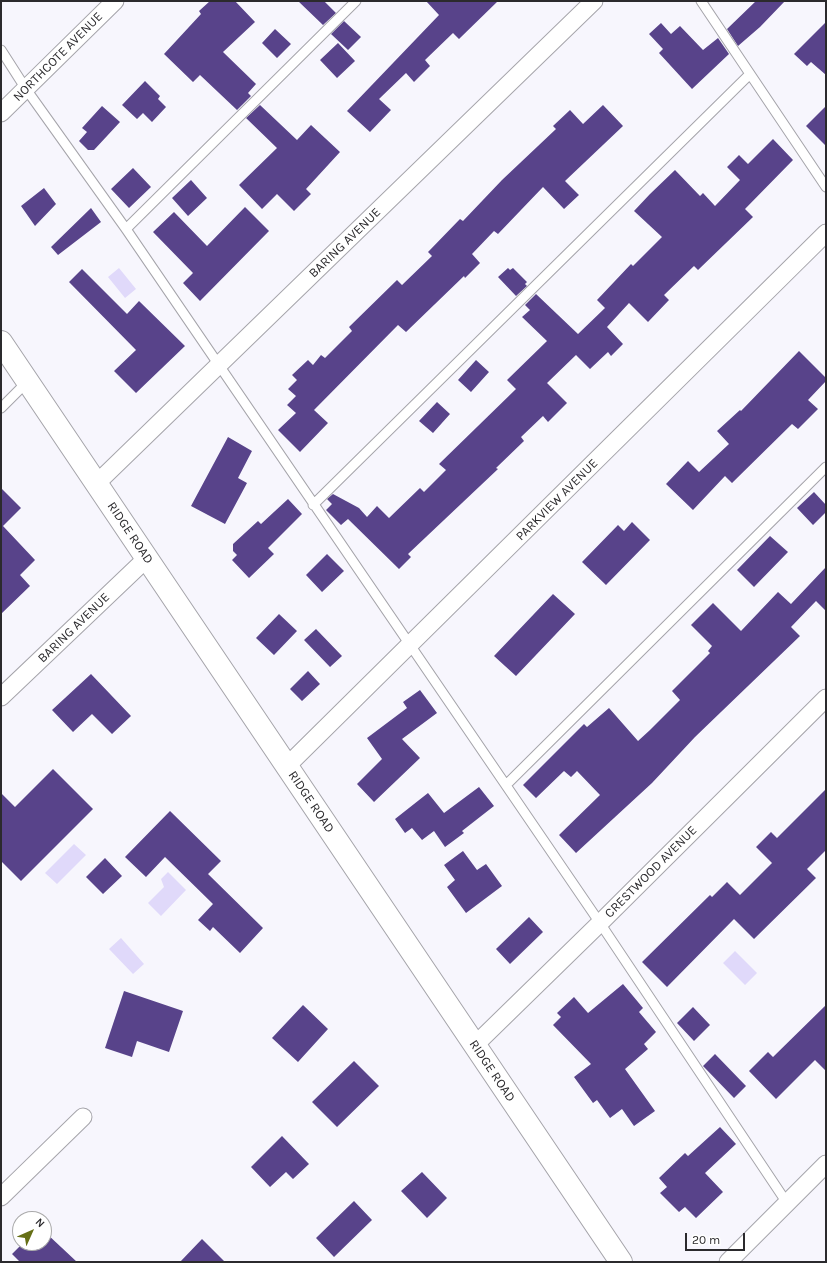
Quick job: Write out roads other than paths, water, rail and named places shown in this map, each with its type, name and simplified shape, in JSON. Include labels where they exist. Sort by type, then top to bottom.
[{"type":"main road","name":"RIDGE ROAD","points":[[1,342],[621,1262]]},
{"type":"street","name":"NORTHCOTE AVENUE","points":[[1,114],[115,1]]},
{"type":"street","name":"BARING AVENUE","points":[[96,484],[594,1]]},
{"type":"street","name":"PARKVIEW AVENUE","points":[[287,766],[826,233]]},
{"type":"street","name":"BARING AVENUE","points":[[1,697],[147,558]]},
{"type":"street","name":"CRESTWOOD AVENUE","points":[[474,1045],[600,923],[826,698]]},
{"type":"street","points":[[1,1197],[83,1117]]},
{"type":"street","points":[[728,1262],[826,1164]]},
{"type":"lane","points":[[126,229],[356,1]]},
{"type":"lane","points":[[700,1],[826,187]]},
{"type":"lane","points":[[1,50],[26,89],[126,229],[218,366],[506,785],[787,1203]]},
{"type":"lane","points":[[314,505],[750,74]]},
{"type":"lane","points":[[1,408],[28,382]]},
{"type":"lane","points":[[506,785],[826,468]]}]
